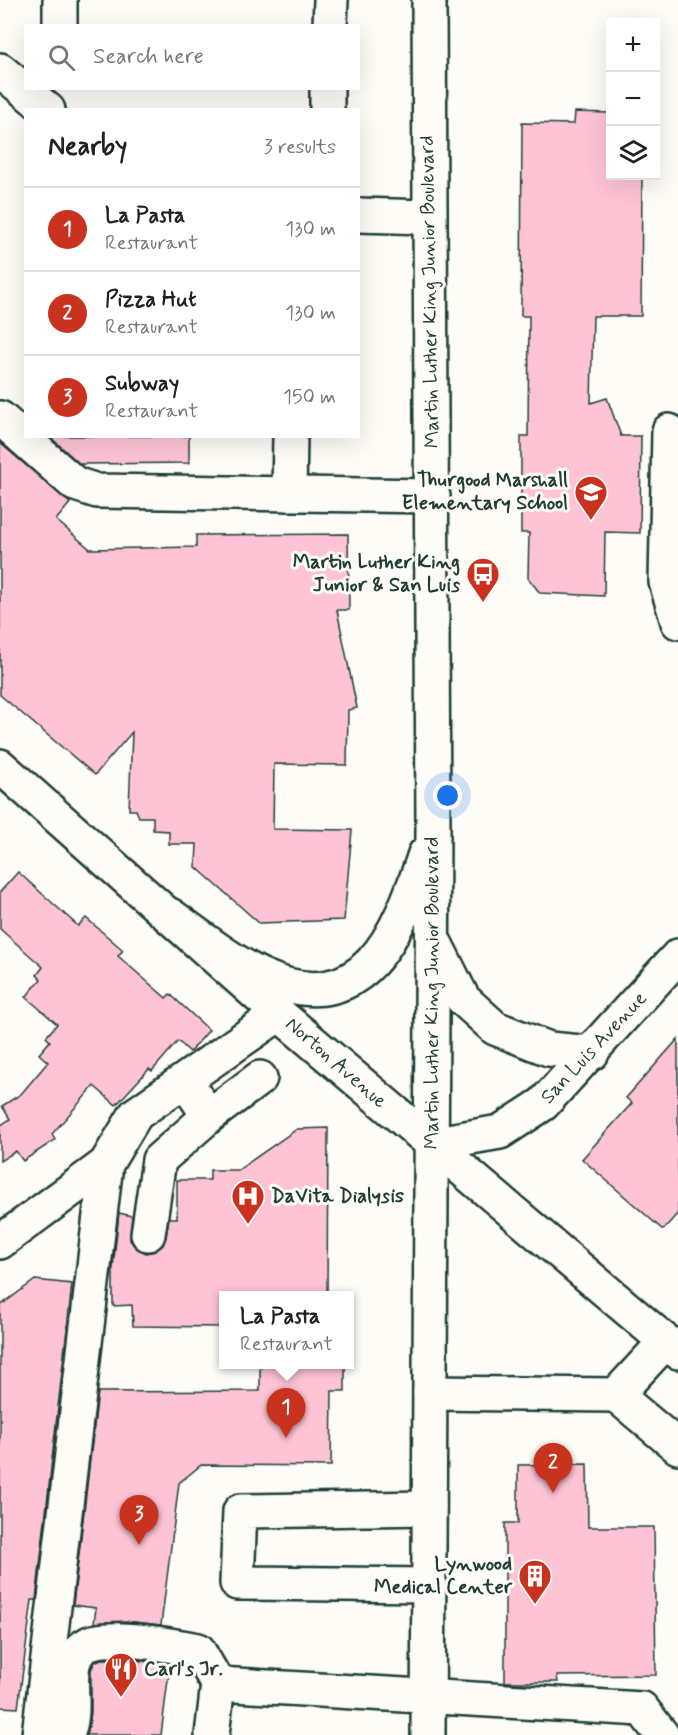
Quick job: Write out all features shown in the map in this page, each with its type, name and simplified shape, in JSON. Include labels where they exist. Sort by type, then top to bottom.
[{"type":"main road","points":[[60,0],[60,24]]},
{"type":"main road","points":[[330,24],[331,0]]},
{"type":"main road","name":"Martin Luther King Junior Boulevard","points":[[428,1735],[433,940],[432,327],[428,217],[429,0]]},
{"type":"main road","points":[[0,70],[46,108]]},
{"type":"main road","points":[[59,90],[59,108]]},
{"type":"main road","points":[[327,90],[327,108]]},
{"type":"main road","points":[[360,214],[428,217]]},
{"type":"main road","points":[[0,418],[75,484],[97,491],[433,496]]},
{"type":"main road","points":[[669,431],[666,582],[678,622]]},
{"type":"main road","points":[[289,494],[290,438]]},
{"type":"main road","name":"Norton Avenue","points":[[0,766],[279,1014],[672,1347]]},
{"type":"main road","points":[[170,915],[260,975],[296,988],[322,989],[347,983],[371,964],[390,939],[407,906],[433,830]]},
{"type":"main road","points":[[433,940],[463,999],[495,1028],[549,1049],[592,1053]]},
{"type":"main road","name":"San Luis Avenue","points":[[431,1144],[500,1132],[543,1104],[673,971]]},
{"type":"main road","points":[[0,1242],[106,1164],[136,1114],[279,1014]]},
{"type":"main road","points":[[148,1234],[159,1160],[209,1116],[260,1078]]},
{"type":"main road","points":[[184,1081],[209,1116]]},
{"type":"main road","points":[[39,1735],[106,1164]]},
{"type":"main road","points":[[616,1395],[672,1347]]},
{"type":"main road","points":[[430,1393],[616,1395],[678,1447]]},
{"type":"main road","points":[[429,1508],[240,1510],[237,1583],[429,1585]]},
{"type":"main road","points":[[67,1735],[72,1723],[74,1703],[72,1670],[76,1654],[88,1643],[112,1640],[159,1643],[198,1650],[218,1684],[212,1735]]},
{"type":"main road","points":[[218,1684],[642,1709],[667,1726]]},
{"type":"building","points":[[575,112],[606,113],[606,180],[642,180],[641,316],[593,316],[591,403],[607,398],[621,436],[641,436],[640,533],[605,532],[604,596],[540,593],[528,578],[529,533],[521,533],[521,436],[528,436],[529,316],[521,316],[522,123],[574,124]]},
{"type":"building","points":[[51,438],[189,438],[189,463],[80,464]]},
{"type":"building","points":[[0,443],[70,503],[56,520],[90,549],[196,547],[196,535],[348,534],[349,610],[337,610],[357,708],[348,710],[347,765],[274,764],[273,829],[352,830],[344,920],[259,923],[196,867],[197,844],[169,844],[169,831],[153,830],[153,817],[139,817],[136,810],[129,810],[132,732],[95,775],[0,695]]},
{"type":"building","points":[[18,872],[78,926],[86,918],[123,950],[118,956],[166,998],[170,994],[209,1030],[190,1052],[178,1041],[152,1071],[149,1069],[116,1105],[94,1086],[52,1134],[55,1140],[23,1161],[16,1151],[0,1161],[0,1126],[10,1119],[2,1106],[21,1094],[48,1062],[39,1054],[50,1041],[46,1037],[57,1024],[26,997],[41,979],[37,975],[43,967],[0,929],[0,892]]},
{"type":"building","points":[[678,1039],[678,1213],[663,1230],[582,1159],[632,1103],[626,1098]]},
{"type":"building","name":"DaVita Dialysis","points":[[328,1128],[327,1291],[219,1291],[219,1327],[133,1326],[132,1305],[113,1306],[113,1268],[119,1213],[132,1216],[130,1240],[136,1248],[146,1253],[155,1251],[163,1245],[169,1218],[177,1218],[177,1180],[210,1180],[210,1170],[238,1170],[297,1129]]},
{"type":"building","points":[[35,1280],[72,1284],[36,1600],[32,1600],[18,1708],[0,1707],[0,1306]]},
{"type":"building","points":[[260,1369],[345,1369],[345,1391],[332,1391],[331,1466],[201,1465],[179,1483],[161,1625],[125,1621],[94,1623],[96,1608],[73,1605],[98,1392],[260,1391]]},
{"type":"building","name":"Lynwood Medical Center","points":[[587,1464],[588,1527],[654,1527],[656,1675],[557,1676],[558,1682],[505,1682],[505,1523],[518,1523],[518,1465]]},
{"type":"building","name":"Carl's Jr.","points":[[101,1659],[170,1664],[161,1735],[87,1735],[91,1713],[91,1670],[95,1662]]},
{"type":"place","name":"Thurgood Marshall Elementary School","points":[[591,521]]},
{"type":"place","name":"Martin Luther King Junior & San Luis","points":[[483,603]]},
{"type":"place","name":"DaVita Dialysis","points":[[248,1225]]},
{"type":"place","name":"La Pasta","points":[[286,1438]]},
{"type":"place","name":"Pizza Hut","points":[[553,1493]]},
{"type":"place","name":"Subway","points":[[139,1545]]},
{"type":"place","name":"Lynwood Medical Center","points":[[535,1605]]},
{"type":"place","name":"Carl's Jr.","points":[[121,1698]]}]
